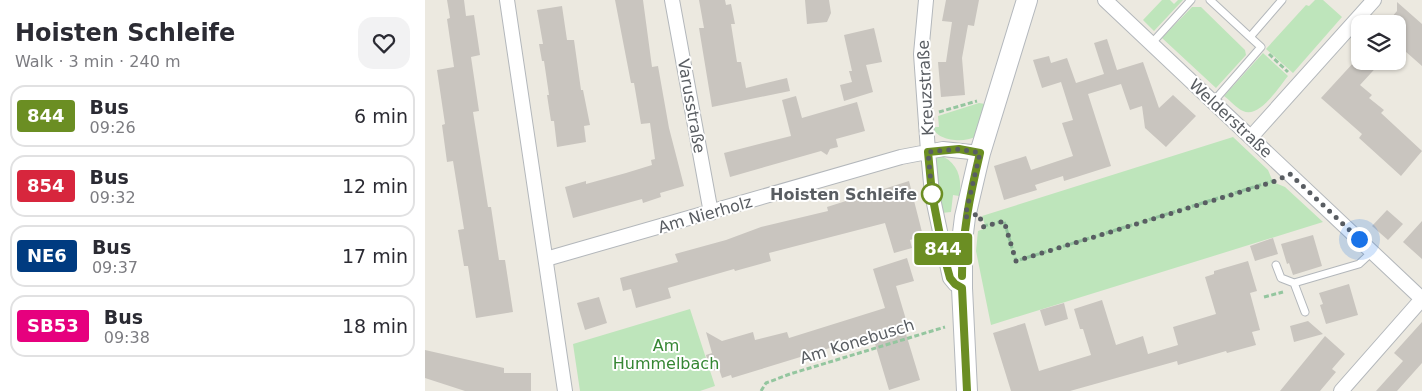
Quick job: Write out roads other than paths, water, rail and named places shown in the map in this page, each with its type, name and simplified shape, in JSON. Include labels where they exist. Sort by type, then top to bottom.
[{"type":"main road","points":[[967,391],[962,288],[962,241],[965,217],[980,153],[1027,0]]},
{"type":"street","points":[[507,0],[565,391]]},
{"type":"street","name":"Varusstraße","points":[[672,0],[711,213]]},
{"type":"street","name":"Kreuzstraße","points":[[926,0],[921,54],[932,194],[950,278],[962,288]]},
{"type":"street","name":"Welderstraße","points":[[1105,0],[1422,299]]},
{"type":"street","points":[[1251,137],[1374,0]]},
{"type":"street","name":"Am Nierholz","points":[[546,259],[901,157],[959,149],[980,153]]},
{"type":"street","points":[[1341,391],[1422,299]]},
{"type":"lane","points":[[1151,44],[1191,0]]},
{"type":"lane","points":[[1210,0],[1261,47],[1213,102]]},
{"type":"lane","points":[[1250,37],[1282,0]]},
{"type":"lane","points":[[1276,265],[1281,278],[1294,283],[1359,264],[1372,252]]},
{"type":"lane","points":[[1294,283],[1305,312]]},
{"type":"place","name":"Hoisten Schleife","points":[[932,194]]},
{"type":"park label","name":"Am Hummelbach","points":[[666,354]]}]
